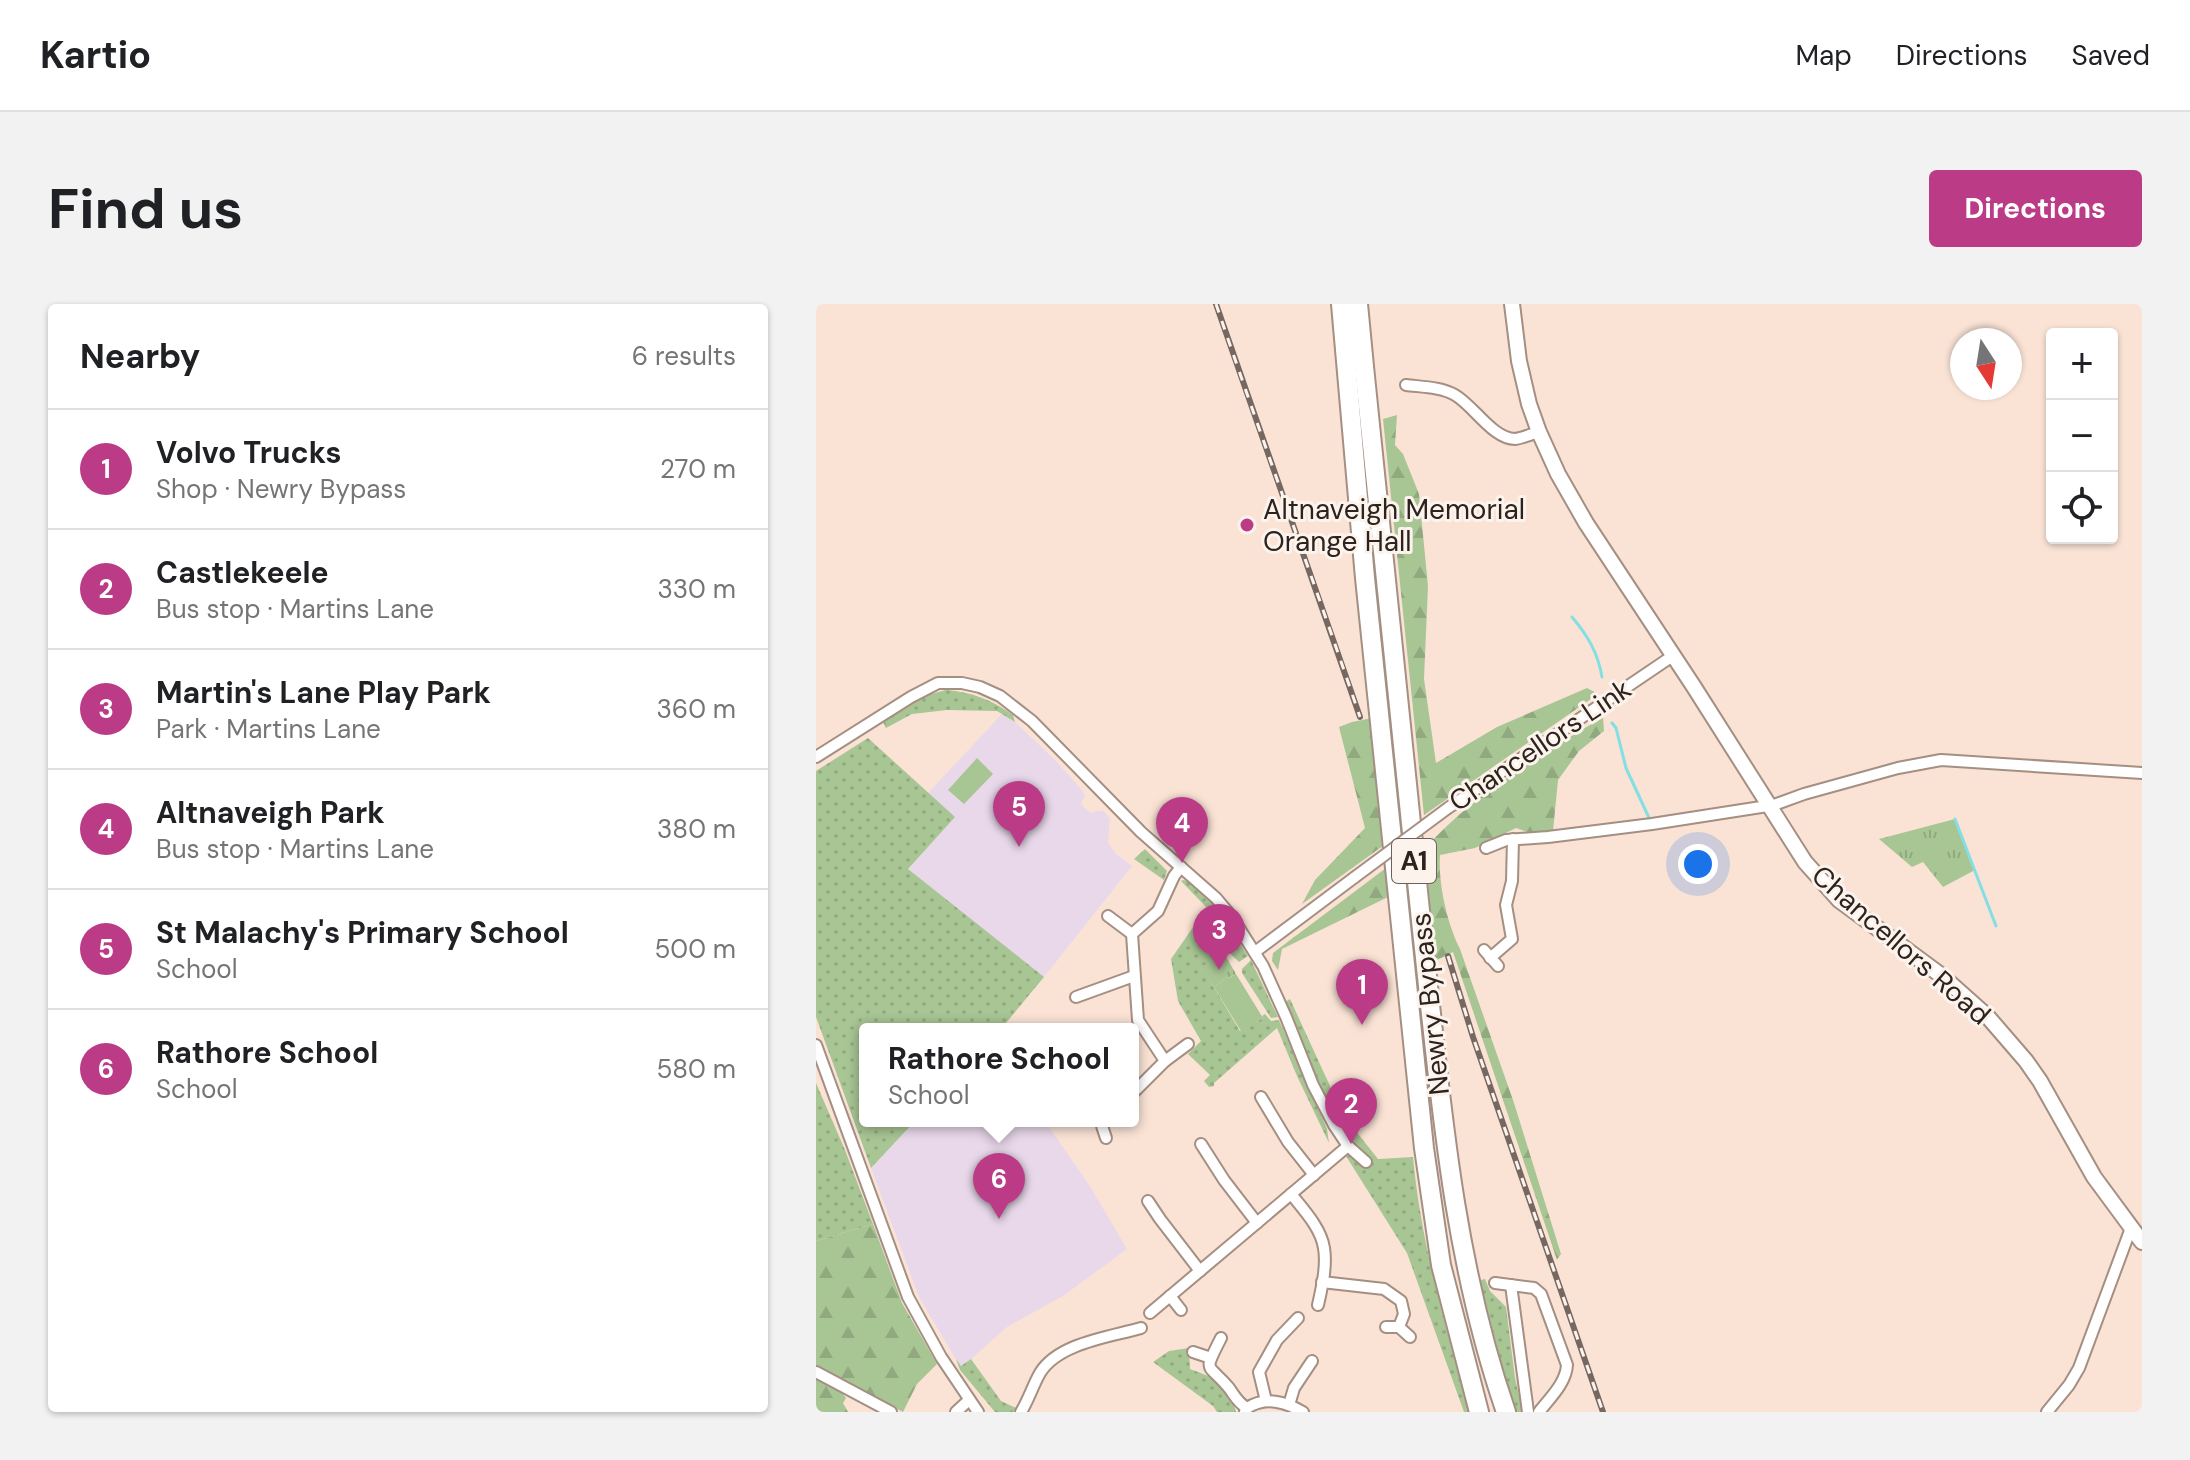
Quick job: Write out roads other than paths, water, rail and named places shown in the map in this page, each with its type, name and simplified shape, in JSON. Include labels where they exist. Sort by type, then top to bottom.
[{"type":"highway","name":"Newry Bypass","points":[[1341,304],[1397,899],[1426,1164],[1441,1265],[1479,1412]]},
{"type":"highway","name":"Newry Bypass","points":[[1358,304],[1444,1140],[1460,1241],[1475,1308],[1506,1412]]},
{"type":"street","name":"Chancellors Road","points":[[1512,304],[1519,361],[1529,404],[1558,474],[1805,862],[1839,900],[1965,995],[2007,1039],[2040,1081],[2094,1177],[2142,1242]]},
{"type":"street","points":[[1406,385],[1455,394],[1505,437],[1523,437],[1539,432]]},
{"type":"street","name":"Chancellors Link","points":[[1255,952],[1448,808],[1674,655]]},
{"type":"street","points":[[816,757],[938,683],[980,687],[1000,696],[1032,721],[1135,827],[1216,898],[1232,917],[1255,952],[1313,1085],[1341,1138],[1366,1162]]},
{"type":"street","points":[[1486,848],[1506,840],[1548,837],[1774,805],[1898,768],[1941,760],[2142,773]]},
{"type":"street","points":[[1491,958],[1512,939],[1506,905],[1512,881],[1513,839]]},
{"type":"street","points":[[1132,934],[1158,911],[1181,867]]},
{"type":"street","points":[[1108,916],[1132,934]]},
{"type":"street","points":[[1132,934],[1138,1020],[1165,1061]]},
{"type":"street","points":[[1076,997],[1134,976]]},
{"type":"street","points":[[1139,1087],[1188,1044]]},
{"type":"street","points":[[816,1045],[908,1297],[941,1357],[978,1412]]},
{"type":"street","points":[[1261,1097],[1288,1142],[1314,1175]]},
{"type":"street","points":[[1104,1127],[1106,1138]]},
{"type":"street","points":[[1201,1144],[1257,1223]]},
{"type":"street","points":[[1150,1313],[1348,1146]]},
{"type":"street","points":[[1291,1194],[1321,1237],[1324,1248],[1318,1305]]},
{"type":"street","points":[[1148,1201],[1200,1271]]},
{"type":"street","points":[[2047,1412],[2079,1368],[2131,1228]]},
{"type":"street","points":[[1322,1282],[1384,1289],[1401,1301],[1404,1314],[1399,1327]]},
{"type":"street","points":[[1495,1283],[1534,1288],[1541,1294],[1567,1365],[1562,1382],[1539,1412]]},
{"type":"street","points":[[1511,1285],[1528,1412]]},
{"type":"street","points":[[1170,1296],[1181,1310]]},
{"type":"street","points":[[1266,1401],[1259,1372],[1277,1340],[1298,1318]]},
{"type":"street","points":[[1386,1327],[1399,1327],[1410,1337]]},
{"type":"street","points":[[1021,1412],[1041,1371],[1053,1358],[1070,1348],[1141,1328]]},
{"type":"street","points":[[1221,1338],[1211,1358],[1210,1371],[1246,1410],[1255,1403],[1266,1401],[1280,1402],[1303,1412]]},
{"type":"street","points":[[1193,1352],[1211,1358]]},
{"type":"street","points":[[1289,1405],[1294,1388],[1312,1361]]},
{"type":"street","points":[[816,1372],[891,1412]]},
{"type":"street","points":[[956,1412],[969,1400]]},
{"type":"waterway","points":[[1572,617],[1592,645],[1602,677]]},
{"type":"waterway","points":[[1612,723],[1626,768],[1650,820]]},
{"type":"waterway","points":[[1955,819],[1996,926]]},
{"type":"railway","points":[[1216,304],[1360,717]]},
{"type":"railway","points":[[1448,956],[1603,1412]]},
{"type":"place","name":"Altnaveigh Memorial Orange Hall","points":[[1247,525]]},
{"type":"place","name":"St Malachy's Primary School","points":[[1019,847]]},
{"type":"place","name":"Altnaveigh Park","points":[[1182,863]]},
{"type":"place","name":"Martin's Lane Play Park","points":[[1219,970]]},
{"type":"place","name":"Volvo Trucks","points":[[1362,1025]]},
{"type":"place","name":"Castlekeele","points":[[1351,1144]]},
{"type":"place","name":"Rathore School","points":[[999,1219]]}]
